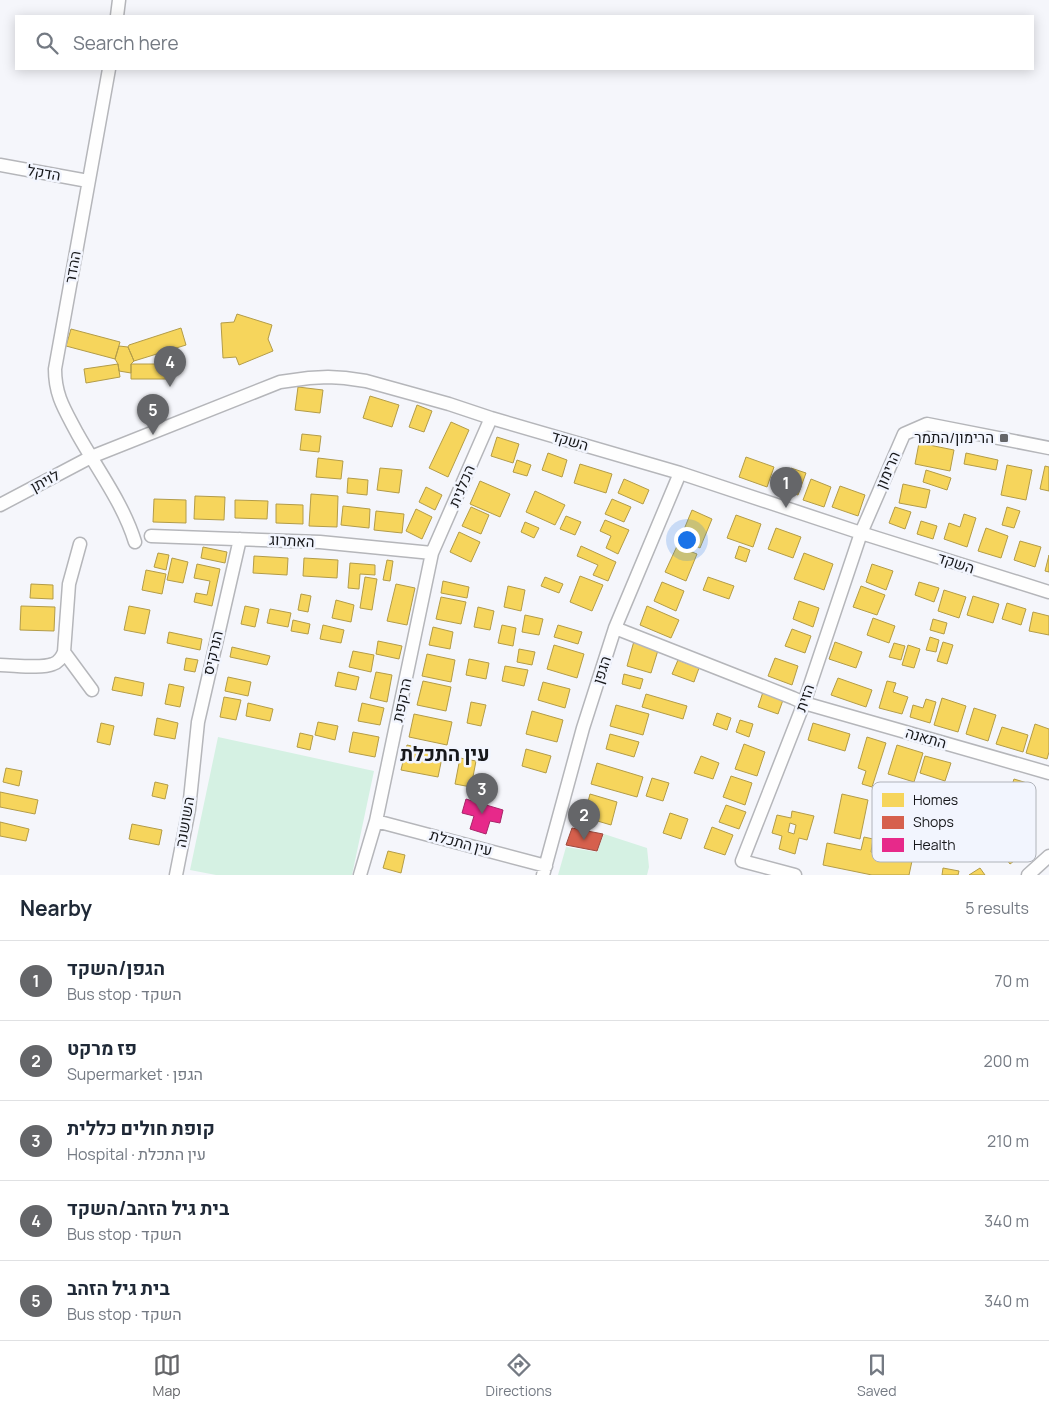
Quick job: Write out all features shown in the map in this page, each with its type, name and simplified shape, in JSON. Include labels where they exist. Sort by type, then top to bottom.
[{"type":"street","points":[[118,15],[120,0]]},
{"type":"street","name":"ההדר","points":[[108,70],[55,369],[55,379],[59,400],[91,458],[108,484],[136,542]]},
{"type":"street","name":"הדקל","points":[[0,165],[88,181]]},
{"type":"street","name":"השקד","points":[[91,458],[280,382],[308,378],[345,378],[449,404],[680,473],[861,533],[1049,592]]},
{"type":"street","name":"הכלנית","points":[[432,553],[491,418]]},
{"type":"street","name":"הרימון","points":[[861,533],[904,434],[914,428],[927,424],[1049,448]]},
{"type":"street","name":"לויתן","points":[[0,505],[91,458]]},
{"type":"street","name":"הגפן","points":[[545,870],[583,728],[615,628],[680,473]]},
{"type":"street","name":"הזית","points":[[795,875],[742,861],[804,704],[861,533]]},
{"type":"street","name":"האתרוג","points":[[151,536],[320,542],[432,553]]},
{"type":"street","name":"הנרקיס","points":[[193,769],[198,722],[240,539]]},
{"type":"street","points":[[0,665],[43,666],[55,664],[61,658],[64,652],[69,584],[80,544]]},
{"type":"street","name":"הרקפת","points":[[360,875],[376,821],[432,553]]},
{"type":"street","name":"התאנה","points":[[615,628],[804,704],[1049,773]]},
{"type":"street","points":[[64,652],[92,690]]},
{"type":"street","name":"השושנה","points":[[176,875],[189,808],[193,769]]},
{"type":"street","name":"עין התכלת","points":[[376,821],[545,870]]},
{"type":"street","points":[[1028,875],[1049,856]]},
{"type":"green space","points":[[218,737],[374,771],[352,875],[216,875],[190,870]]},
{"type":"green space","points":[[604,834],[647,848],[649,867],[647,875],[558,875],[566,847],[597,852]]},
{"type":"building: Homes","points":[[237,314],[272,325],[268,339],[273,351],[239,365],[236,357],[223,358],[221,323],[234,322]]},
{"type":"building: Homes","points":[[181,328],[186,345],[134,361],[128,347],[129,345]]},
{"type":"building: Homes","points":[[71,329],[120,342],[115,359],[66,346]]},
{"type":"building: Homes","points":[[119,346],[128,347],[134,361],[131,364],[131,373],[119,371],[115,359]]},
{"type":"building: Homes","points":[[118,364],[120,377],[86,383],[84,369]]},
{"type":"building: Homes","points":[[131,364],[169,364],[169,379],[131,379]]},
{"type":"building: Homes","points":[[298,387],[323,390],[320,413],[295,410]]},
{"type":"building: Homes","points":[[370,396],[399,405],[392,427],[363,418]]},
{"type":"building: Homes","points":[[417,405],[432,411],[424,432],[409,427]]},
{"type":"building: Homes","points":[[451,422],[469,430],[448,477],[429,468]]},
{"type":"building: Homes","points":[[302,434],[321,436],[319,452],[300,450]]},
{"type":"building: Homes","points":[[497,437],[519,444],[513,463],[491,456]]},
{"type":"building: Homes","points":[[919,443],[954,450],[950,471],[915,464]]},
{"type":"building: Homes","points":[[548,453],[567,460],[562,477],[542,470]]},
{"type":"building: Homes","points":[[966,453],[998,460],[996,470],[964,464]]},
{"type":"building: Homes","points":[[746,457],[774,467],[767,487],[739,477]]},
{"type":"building: Homes","points":[[318,458],[343,461],[341,479],[316,477]]},
{"type":"building: Homes","points":[[517,460],[531,465],[527,476],[513,472]]},
{"type":"building: Homes","points":[[580,464],[612,474],[606,493],[574,483]]},
{"type":"building: Homes","points":[[1007,465],[1032,470],[1026,500],[1001,495]]},
{"type":"building: Homes","points":[[1045,466],[1049,467],[1049,491],[1040,489]]},
{"type":"building: Homes","points":[[380,468],[402,470],[399,493],[377,490]]},
{"type":"building: Homes","points":[[791,468],[806,473],[798,495],[783,490]]},
{"type":"building: Homes","points":[[926,470],[951,478],[947,490],[923,482]]},
{"type":"building: Homes","points":[[348,478],[368,480],[367,495],[347,493]]},
{"type":"building: Homes","points":[[624,479],[649,490],[643,504],[618,493]]},
{"type":"building: Homes","points":[[811,479],[831,487],[824,507],[803,500]]},
{"type":"building: Homes","points":[[480,481],[510,494],[500,517],[470,504]]},
{"type":"building: Homes","points":[[903,484],[930,490],[926,508],[899,503]]},
{"type":"building: Homes","points":[[840,486],[865,495],[858,516],[832,507]]},
{"type":"building: Homes","points":[[426,487],[442,495],[435,510],[419,502]]},
{"type":"building: Homes","points":[[535,491],[565,505],[555,525],[526,512]]},
{"type":"building: Homes","points":[[311,494],[338,496],[337,527],[309,526]]},
{"type":"building: Homes","points":[[195,496],[225,497],[224,520],[194,519]]},
{"type":"building: Homes","points":[[154,499],[186,500],[186,523],[153,522]]},
{"type":"building: Homes","points":[[612,499],[631,507],[624,522],[605,514]]},
{"type":"building: Homes","points":[[235,500],[268,501],[267,519],[235,518]]},
{"type":"building: Homes","points":[[276,504],[303,505],[303,524],[276,523]]},
{"type":"building: Homes","points":[[343,506],[370,509],[369,528],[341,525]]},
{"type":"building: Homes","points":[[471,507],[489,515],[481,534],[462,526]]},
{"type":"building: Homes","points":[[895,507],[911,512],[905,529],[889,523]]},
{"type":"building: Homes","points":[[1007,507],[1020,511],[1014,528],[1002,525]]},
{"type":"building: Homes","points":[[416,509],[432,517],[422,539],[406,531]]},
{"type":"building: Homes","points":[[692,510],[712,519],[700,548],[680,539]]},
{"type":"building: Homes","points":[[376,511],[404,514],[402,533],[374,530]]},
{"type":"building: Homes","points":[[964,514],[976,518],[967,547],[944,539],[949,523],[960,527]]},
{"type":"building: Homes","points":[[736,515],[761,524],[753,547],[727,538]]},
{"type":"building: Homes","points":[[566,516],[581,522],[575,535],[560,529]]},
{"type":"building: Homes","points":[[605,520],[629,530],[618,554],[606,548],[611,536],[600,531]]},
{"type":"building: Homes","points":[[921,521],[937,526],[933,539],[917,534]]},
{"type":"building: Homes","points":[[525,522],[539,528],[534,538],[521,532]]},
{"type":"building: Homes","points":[[776,528],[801,537],[793,558],[768,549]]},
{"type":"building: Homes","points":[[986,528],[1008,536],[1001,558],[978,551]]},
{"type":"building: Homes","points":[[459,532],[480,542],[471,562],[450,552]]},
{"type":"building: Homes","points":[[1020,541],[1041,547],[1035,567],[1014,560]]},
{"type":"building: Homes","points":[[581,546],[616,562],[608,581],[593,575],[598,565],[577,556]]},
{"type":"building: Homes","points":[[677,546],[697,554],[686,581],[665,572]]},
{"type":"building: Homes","points":[[739,546],[750,550],[746,562],[735,558]]},
{"type":"building: Homes","points":[[203,547],[227,552],[225,563],[201,558]]},
{"type":"building: Homes","points":[[158,553],[169,555],[166,570],[154,567]]},
{"type":"building: Homes","points":[[804,553],[833,564],[824,590],[794,579]]},
{"type":"building: Homes","points":[[1049,555],[1049,572],[1045,571]]},
{"type":"building: Homes","points":[[254,556],[288,558],[287,575],[253,573]]},
{"type":"building: Homes","points":[[172,558],[188,562],[183,583],[167,580]]},
{"type":"building: Homes","points":[[304,558],[338,560],[337,578],[303,576]]},
{"type":"building: Homes","points":[[387,560],[393,561],[390,581],[383,580]]},
{"type":"building: Homes","points":[[350,563],[375,565],[375,575],[360,574],[359,589],[348,588]]},
{"type":"building: Homes","points":[[197,564],[220,569],[212,606],[194,602],[196,593],[207,595],[210,581],[194,578]]},
{"type":"building: Homes","points":[[872,564],[893,571],[886,590],[866,582]]},
{"type":"building: Homes","points":[[146,570],[166,574],[162,594],[142,590]]},
{"type":"building: Homes","points":[[580,576],[603,585],[592,611],[570,602]]},
{"type":"building: Homes","points":[[365,577],[377,579],[372,610],[360,608]]},
{"type":"building: Homes","points":[[545,577],[563,584],[559,593],[541,586]]},
{"type":"building: Homes","points":[[708,577],[734,586],[729,599],[703,590]]},
{"type":"building: Homes","points":[[443,581],[469,587],[467,598],[441,593]]},
{"type":"building: Homes","points":[[662,582],[684,591],[676,611],[654,601]]},
{"type":"building: Homes","points":[[919,582],[939,588],[934,602],[915,595]]},
{"type":"building: Homes","points":[[31,584],[53,585],[53,599],[30,598]]},
{"type":"building: Homes","points":[[396,584],[415,588],[407,625],[387,621]]},
{"type":"building: Homes","points":[[508,586],[525,590],[521,611],[504,607]]},
{"type":"building: Homes","points":[[861,586],[885,595],[877,615],[853,607]]},
{"type":"building: Homes","points":[[944,590],[966,597],[959,618],[938,611]]},
{"type":"building: Homes","points":[[301,594],[311,596],[308,612],[298,610]]},
{"type":"building: Homes","points":[[973,596],[999,604],[993,623],[967,615]]},
{"type":"building: Homes","points":[[441,597],[466,602],[461,624],[436,619]]},
{"type":"building: Homes","points":[[336,600],[354,605],[351,622],[332,618]]},
{"type":"building: Homes","points":[[799,601],[819,608],[813,627],[793,619]]},
{"type":"building: Homes","points":[[1007,603],[1026,609],[1021,625],[1002,619]]},
{"type":"building: Homes","points":[[21,606],[55,607],[54,631],[20,630]]},
{"type":"building: Homes","points":[[129,606],[150,610],[145,634],[124,630]]},
{"type":"building: Homes","points":[[245,606],[259,609],[255,627],[241,624]]},
{"type":"building: Homes","points":[[647,606],[679,620],[671,638],[640,625]]},
{"type":"building: Homes","points":[[478,607],[494,611],[490,630],[474,627]]},
{"type":"building: Homes","points":[[270,609],[291,613],[288,627],[267,623]]},
{"type":"building: Homes","points":[[1033,612],[1049,616],[1049,635],[1029,631]]},
{"type":"building: Homes","points":[[525,615],[543,619],[539,635],[522,632]]},
{"type":"building: Homes","points":[[873,618],[895,626],[889,643],[867,635]]},
{"type":"building: Homes","points":[[933,619],[947,623],[944,634],[930,630]]},
{"type":"building: Homes","points":[[293,620],[310,624],[308,634],[291,631]]},
{"type":"building: Homes","points":[[323,625],[344,630],[341,643],[320,639]]},
{"type":"building: Homes","points":[[502,625],[516,628],[513,646],[498,643]]},
{"type":"building: Homes","points":[[558,625],[582,632],[578,644],[554,637]]},
{"type":"building: Homes","points":[[433,627],[453,632],[450,649],[429,645]]},
{"type":"building: Homes","points":[[792,629],[811,636],[805,653],[785,646]]},
{"type":"building: Homes","points":[[169,632],[202,639],[200,650],[167,643]]},
{"type":"building: Homes","points":[[930,637],[939,640],[936,652],[926,650]]},
{"type":"building: Homes","points":[[378,641],[402,646],[399,659],[376,654]]},
{"type":"building: Homes","points":[[634,641],[659,647],[651,673],[627,666]]},
{"type":"building: Homes","points":[[835,642],[862,652],[856,668],[829,659]]},
{"type":"building: Homes","points":[[943,642],[953,645],[947,664],[937,661]]},
{"type":"building: Homes","points":[[894,643],[905,646],[901,660],[889,657]]},
{"type":"building: Homes","points":[[554,645],[584,654],[577,678],[547,669]]},
{"type":"building: Homes","points":[[908,645],[920,649],[914,668],[902,665]]},
{"type":"building: Homes","points":[[232,647],[270,656],[267,665],[230,657]]},
{"type":"building: Homes","points":[[519,649],[535,652],[532,665],[517,662]]},
{"type":"building: Homes","points":[[353,651],[374,655],[371,672],[349,667]]},
{"type":"building: Homes","points":[[427,654],[455,660],[451,682],[422,676]]},
{"type":"building: Homes","points":[[186,658],[198,660],[195,672],[184,670]]},
{"type":"building: Homes","points":[[775,658],[798,666],[792,685],[768,676]]},
{"type":"building: Homes","points":[[469,659],[489,663],[486,679],[466,675]]},
{"type":"building: Homes","points":[[678,660],[699,668],[694,682],[672,674]]},
{"type":"building: Homes","points":[[505,666],[528,670],[524,686],[502,681]]},
{"type":"building: Homes","points":[[338,672],[359,677],[356,690],[335,686]]},
{"type":"building: Homes","points":[[376,672],[392,675],[387,702],[370,698]]},
{"type":"building: Homes","points":[[624,674],[643,679],[640,689],[622,684]]},
{"type":"building: Homes","points":[[115,677],[144,683],[142,696],[112,690]]},
{"type":"building: Homes","points":[[228,677],[251,682],[248,696],[225,691]]},
{"type":"building: Homes","points":[[838,678],[872,690],[866,707],[831,695]]},
{"type":"building: Homes","points":[[423,681],[451,687],[446,711],[417,705]]},
{"type":"building: Homes","points":[[887,681],[896,683],[893,692],[908,697],[902,714],[879,708]]},
{"type":"building: Homes","points":[[543,682],[570,689],[565,708],[538,700]]},
{"type":"building: Homes","points":[[169,684],[184,687],[180,707],[165,704]]},
{"type":"building: Homes","points":[[763,692],[783,700],[778,714],[758,707]]},
{"type":"building: Homes","points":[[646,694],[687,706],[683,719],[642,707]]},
{"type":"building: Homes","points":[[224,697],[241,700],[236,720],[220,717]]},
{"type":"building: Homes","points":[[942,698],[966,706],[958,732],[934,725]]},
{"type":"building: Homes","points":[[926,699],[936,702],[930,723],[910,717],[913,705],[923,708]]},
{"type":"building: Homes","points":[[471,702],[486,705],[481,726],[467,723]]},
{"type":"building: Homes","points":[[248,703],[273,709],[270,721],[246,716]]},
{"type":"building: Homes","points":[[362,703],[384,708],[380,725],[358,721]]},
{"type":"building: Homes","points":[[616,705],[649,714],[643,735],[610,726]]},
{"type":"building: Homes","points":[[974,708],[996,715],[988,741],[966,734]]},
{"type":"building: Homes","points":[[532,711],[563,720],[557,742],[526,734]]},
{"type":"building: Homes","points":[[717,713],[731,718],[727,730],[713,725]]},
{"type":"building: Homes","points":[[414,714],[452,722],[447,745],[409,737]]},
{"type":"building: Homes","points":[[157,718],[178,723],[175,739],[154,735]]},
{"type":"building: Homes","points":[[740,720],[753,724],[749,737],[736,732]]},
{"type":"building: Homes","points":[[318,722],[338,726],[335,740],[315,735]]},
{"type":"building: Homes","points":[[101,723],[114,726],[110,745],[97,742]]},
{"type":"building: Homes","points":[[813,723],[850,734],[845,751],[808,740]]},
{"type":"building: Homes","points":[[1035,724],[1049,729],[1049,752],[1047,759],[1026,753]]},
{"type":"building: Homes","points":[[1002,727],[1028,735],[1023,752],[996,744]]},
{"type":"building: Homes","points":[[353,732],[379,737],[375,757],[349,752]]},
{"type":"building: Homes","points":[[300,733],[313,736],[310,750],[297,747]]},
{"type":"building: Homes","points":[[610,734],[639,742],[634,757],[606,749]]},
{"type":"building: Homes","points":[[867,737],[886,743],[872,782],[872,787],[862,784],[866,771],[858,768]]},
{"type":"building: Homes","points":[[744,744],[765,752],[757,776],[735,769]]},
{"type":"building: Homes","points":[[407,745],[443,753],[438,777],[401,770]]},
{"type":"building: Homes","points":[[897,745],[923,753],[914,782],[888,774]]},
{"type":"building: Homes","points":[[526,749],[551,756],[546,773],[522,766]]},
{"type":"building: Homes","points":[[701,756],[719,763],[713,779],[694,773]]},
{"type":"building: Homes","points":[[925,756],[951,763],[945,781],[920,773]]},
{"type":"building: Homes","points":[[460,758],[476,761],[471,787],[455,784]]},
{"type":"building: Homes","points":[[597,763],[643,777],[637,797],[591,784]]},
{"type":"building: Homes","points":[[6,768],[22,771],[19,786],[3,782]]},
{"type":"building: Homes","points":[[731,776],[752,783],[745,805],[723,797]]},
{"type":"building: Homes","points":[[652,778],[669,783],[663,801],[646,796]]},
{"type":"building: Homes","points":[[1014,779],[1024,782],[1013,782]]},
{"type":"building: Homes","points":[[155,782],[168,785],[165,799],[152,796]]},
{"type":"building: Homes","points":[[0,792],[38,800],[35,814],[0,807]]},
{"type":"building: Homes","points":[[590,794],[617,802],[611,825],[584,817]]},
{"type":"building: Homes","points":[[842,794],[868,800],[860,839],[834,833]]},
{"type":"building: Homes","points":[[726,805],[746,812],[739,829],[719,822]]},
{"type":"building: Homes","points":[[792,811],[814,816],[807,840],[799,838],[795,854],[779,849],[782,836],[772,833],[777,815],[791,818]],"holes":[[[790,823],[796,825],[794,834],[788,832]]]},
{"type":"building: Homes","points":[[670,813],[688,819],[681,839],[663,833]]},
{"type":"building: Homes","points":[[0,822],[29,829],[26,841],[0,836]]},
{"type":"building: Homes","points":[[132,824],[162,830],[159,845],[129,839]]},
{"type":"building: Homes","points":[[712,827],[733,835],[725,855],[704,848]]},
{"type":"building: Homes","points":[[864,837],[872,839],[872,862],[912,862],[909,875],[872,875],[823,865],[827,843],[861,850]]},
{"type":"building: Homes","points":[[388,851],[405,855],[401,873],[383,868]]},
{"type":"building: Homes","points":[[943,868],[959,871],[958,875],[942,875]]},
{"type":"building: Homes","points":[[980,868],[985,875],[969,875]]},
{"type":"building: Shops","points":[[572,828],[603,834],[597,851],[566,845]]},
{"type":"building: Health","points":[[466,799],[503,810],[500,823],[490,821],[486,834],[470,829],[474,816],[462,813]]},
{"type":"place","name":"בית גיל הזהב/השקד","points":[[170,387]]},
{"type":"place","name":"בית גיל הזהב","points":[[153,435]]},
{"type":"place","name":"הרימון/התמר","points":[[1004,438]]},
{"type":"place","name":"הגפן/השקד","points":[[786,508]]},
{"type":"place","name":"קופת חולים כללית","points":[[482,814]]},
{"type":"place","name":"פז מרקט","points":[[584,840]]},
{"type":"district","name":"עין התכלת","points":[[445,754]]}]
